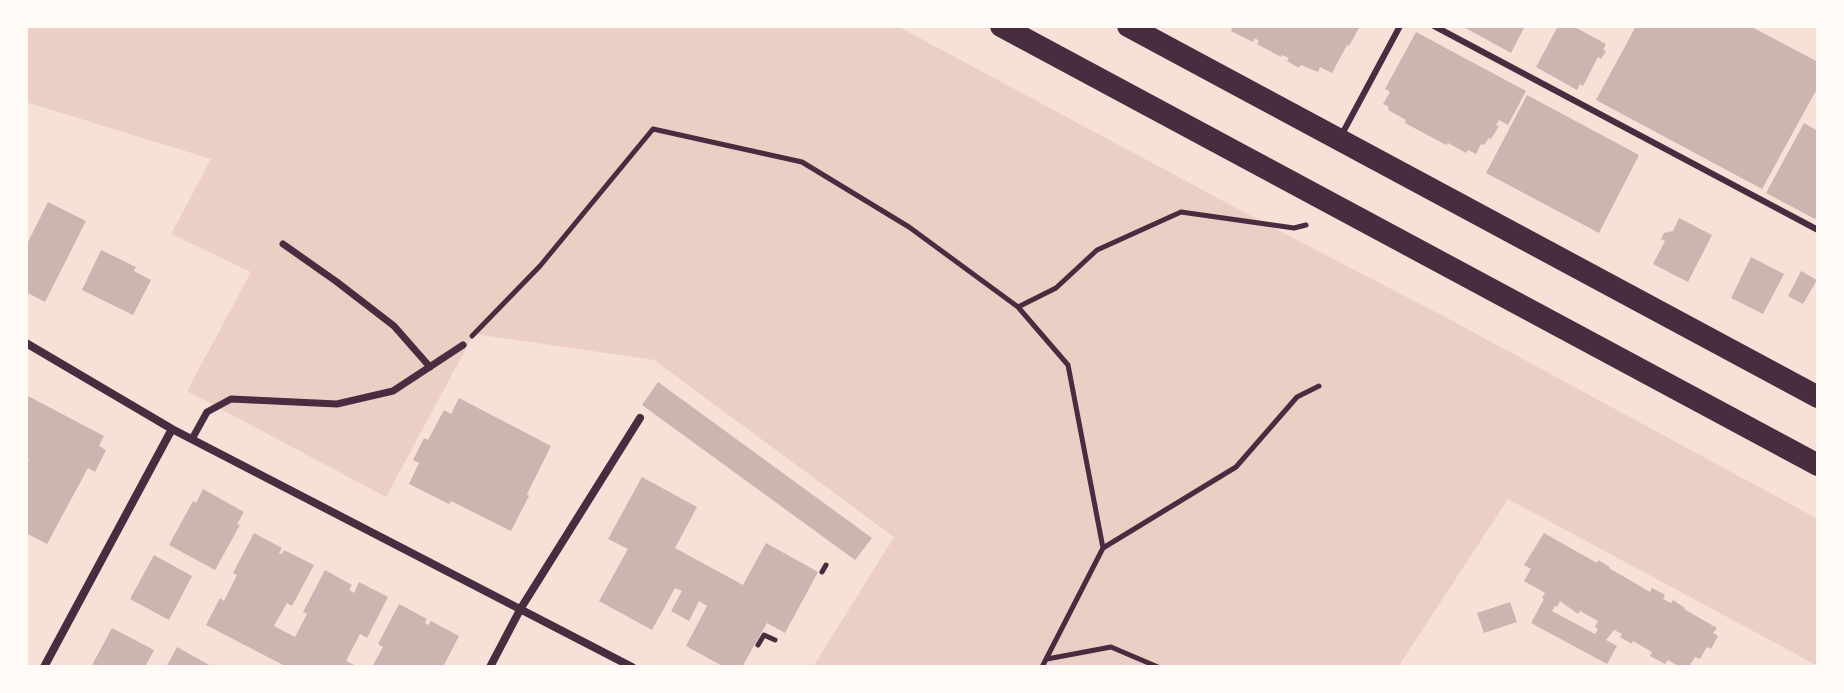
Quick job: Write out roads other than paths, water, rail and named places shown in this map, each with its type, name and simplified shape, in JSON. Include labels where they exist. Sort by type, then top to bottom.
[{"type":"highway","points":[[1001,26],[1818,465]]},
{"type":"highway","points":[[1128,26],[1818,397]]},
{"type":"street","points":[[283,244],[394,326],[430,367]]},
{"type":"street","points":[[26,343],[172,429],[632,667]]},
{"type":"street","points":[[192,439],[207,412],[231,399],[337,404],[393,391],[463,345]]},
{"type":"street","points":[[490,667],[521,608],[640,418]]},
{"type":"street","points":[[44,667],[172,429]]},
{"type":"lane","points":[[1339,139],[1400,26]]},
{"type":"lane","points":[[1434,26],[1818,230]]}]
